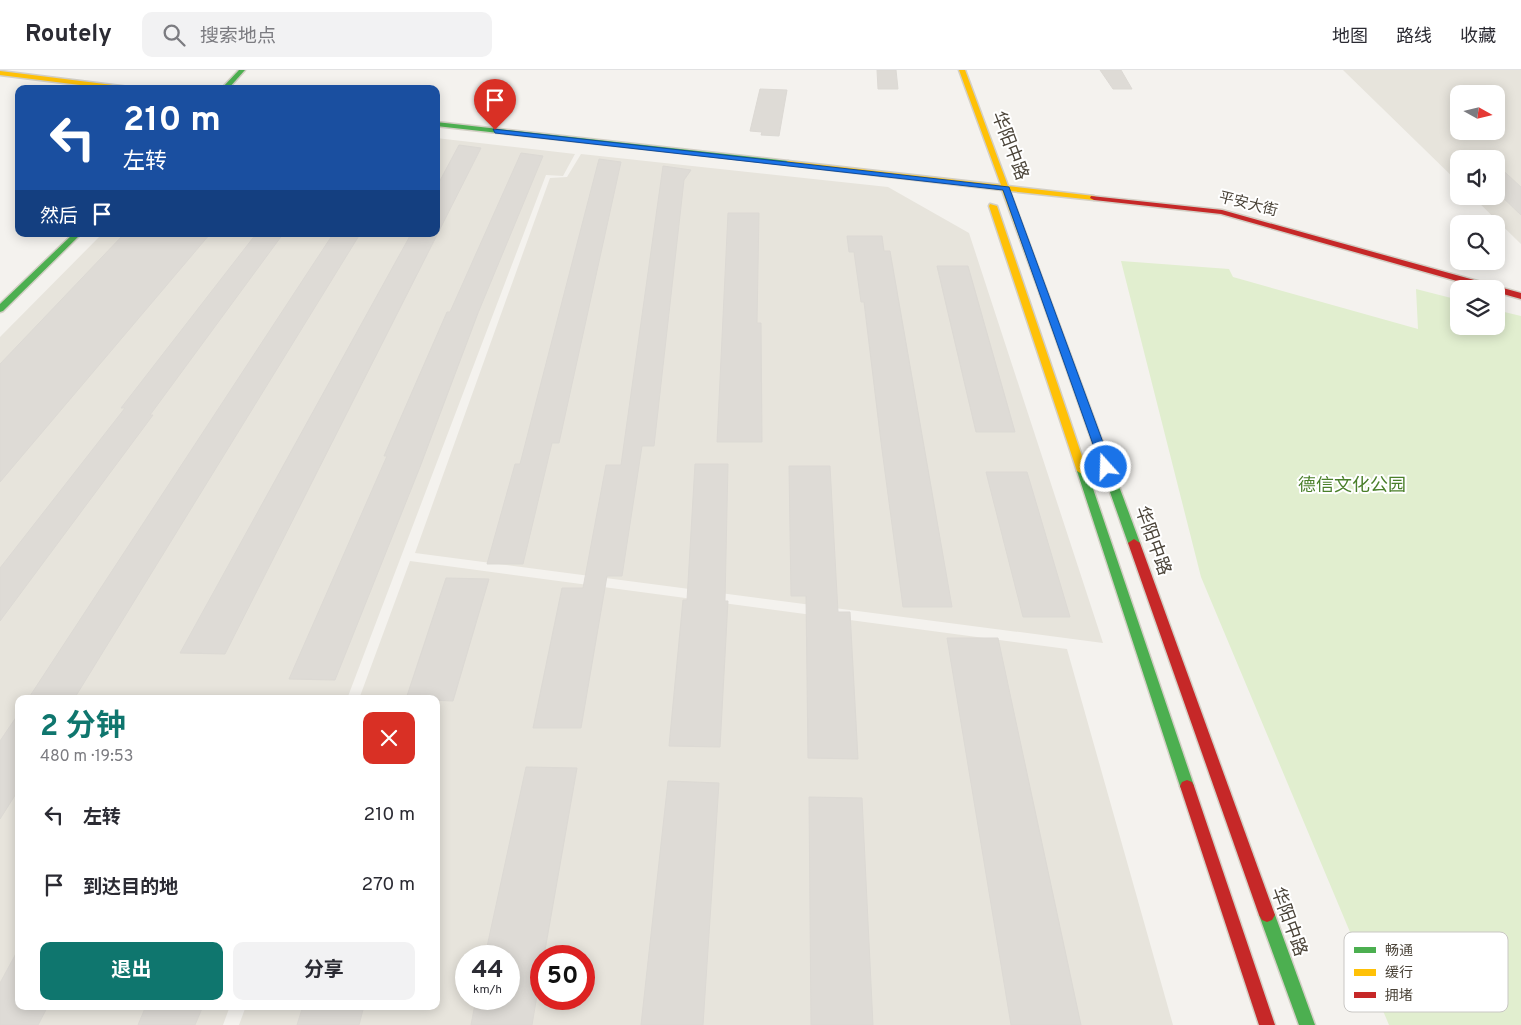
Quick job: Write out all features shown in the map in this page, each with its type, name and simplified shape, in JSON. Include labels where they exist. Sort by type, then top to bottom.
[{"type":"main road","points":[[228,85],[242,70]]},
{"type":"main road","name":"华阳中路","points":[[962,70],[1307,1025]]},
{"type":"main road","points":[[0,73],[98,85]]},
{"type":"main road","name":"平安大街","points":[[440,124],[985,181],[1006,188],[1222,212],[1464,280]]},
{"type":"main road","name":"华阳中路","points":[[985,181],[1267,1025]]},
{"type":"main road","points":[[0,309],[73,237]]},
{"type":"main road","name":"平安大街","points":[[1505,292],[1521,296]]},
{"type":"shaded area","points":[[1343,70],[1521,70],[1521,244],[1505,228],[1505,215],[1491,215],[1481,205],[1505,205],[1505,150],[1450,150],[1450,174]]},
{"type":"shaded area","points":[[440,138],[575,154],[563,176],[546,175],[349,695],[15,695],[15,1010],[229,1010],[223,1025],[0,1025],[0,337],[99,237],[440,237]]},
{"type":"shaded area","points":[[581,154],[888,187],[969,233],[1103,643],[415,553],[550,178],[567,177]]},
{"type":"shaded area","points":[[410,561],[1067,649],[1173,1025],[239,1025],[245,1010],[440,1010],[440,695],[360,695]]},
{"type":"green space","name":"德信文化公园","points":[[1121,261],[1229,269],[1233,277],[1418,329],[1416,289],[1450,298],[1450,335],[1505,335],[1505,312],[1521,316],[1521,1025],[1389,1025],[1384,1012],[1508,1012],[1508,932],[1350,932],[1201,577]]},
{"type":"building","points":[[877,70],[896,70],[898,89],[878,89]]},
{"type":"building","points":[[1100,70],[1121,70],[1132,89],[1113,89]]},
{"type":"building","points":[[760,89],[787,90],[779,136],[761,135],[762,132],[750,131]]},
{"type":"building","points":[[459,145],[481,148],[440,229],[440,181]]},
{"type":"building","points":[[521,153],[543,156],[478,313],[420,467],[335,680],[289,679],[387,456],[384,456],[447,312],[450,312]]},
{"type":"building","points":[[599,159],[621,162],[559,443],[552,443],[523,564],[487,564],[515,464],[520,464]]},
{"type":"building","points":[[663,166],[691,170],[684,180],[654,446],[642,446],[622,576],[607,576],[581,728],[533,728],[562,588],[583,588],[606,465],[621,465]]},
{"type":"building","points":[[1505,172],[1521,187],[1521,215],[1505,200]]},
{"type":"building","points":[[728,213],[759,213],[757,323],[761,323],[762,442],[717,442]]},
{"type":"building","points":[[847,236],[882,236],[884,251],[890,251],[952,607],[903,607],[864,302],[861,302],[854,252],[849,252]]},
{"type":"building","points":[[121,237],[207,237],[0,482],[0,364]]},
{"type":"building","points":[[254,237],[281,237],[150,415],[153,415],[0,621],[0,568],[125,408],[121,408]]},
{"type":"building","points":[[331,237],[358,237],[76,695],[31,695]]},
{"type":"building","points":[[409,237],[436,237],[225,654],[180,653]]},
{"type":"building","points":[[937,266],[968,266],[1015,432],[976,432]]},
{"type":"building","points":[[695,464],[728,464],[725,601],[728,601],[720,747],[669,746],[683,600],[687,600]]},
{"type":"building","points":[[789,466],[830,466],[838,612],[850,612],[858,759],[808,758],[806,596],[791,596]]},
{"type":"building","points":[[986,472],[1027,472],[1070,617],[1023,617]]},
{"type":"building","points":[[446,578],[489,579],[453,701],[440,700],[440,695],[407,695]]},
{"type":"building","points":[[947,638],[998,638],[1081,1025],[1011,1025]]},
{"type":"building","points":[[15,719],[15,795],[0,819],[0,741]]},
{"type":"building","points":[[526,767],[577,768],[546,945],[530,945],[530,1010],[535,1010],[532,1025],[471,1025],[474,1010],[520,1010],[520,945],[487,945]]},
{"type":"building","points":[[668,781],[719,783],[703,1025],[641,1025]]},
{"type":"building","points":[[809,797],[862,798],[873,1025],[811,1025]]},
{"type":"building","points":[[15,955],[15,1010],[46,1010],[38,1025],[0,1025],[0,983]]},
{"type":"building","points":[[144,1010],[201,1010],[195,1025],[138,1025]]},
{"type":"building","points":[[302,1010],[363,1010],[359,1025],[297,1025]]},
{"type":"traffic: fast","points":[[228,85],[242,70]]},
{"type":"traffic: fast","points":[[440,124],[788,163]]},
{"type":"traffic: fast","points":[[0,309],[74,237]]},
{"type":"traffic: fast","points":[[1044,294],[1134,543]]},
{"type":"traffic: fast","points":[[1082,471],[1187,786]]},
{"type":"traffic: fast","points":[[1267,915],[1307,1025]]},
{"type":"traffic: slow","points":[[962,70],[1044,294]]},
{"type":"traffic: slow","points":[[0,73],[97,85]]},
{"type":"traffic: slow","points":[[788,163],[1094,198]]},
{"type":"traffic: slow","points":[[993,206],[1082,471]]},
{"type":"traffic: jam","points":[[1094,198],[1222,212],[1463,280]]},
{"type":"traffic: jam","points":[[1505,292],[1521,296]]},
{"type":"traffic: jam","points":[[1134,543],[1267,915]]},
{"type":"traffic: jam","points":[[1187,786],[1267,1025]]},
{"type":"route","points":[[495,130],[1006,188],[1106,467]]}]
